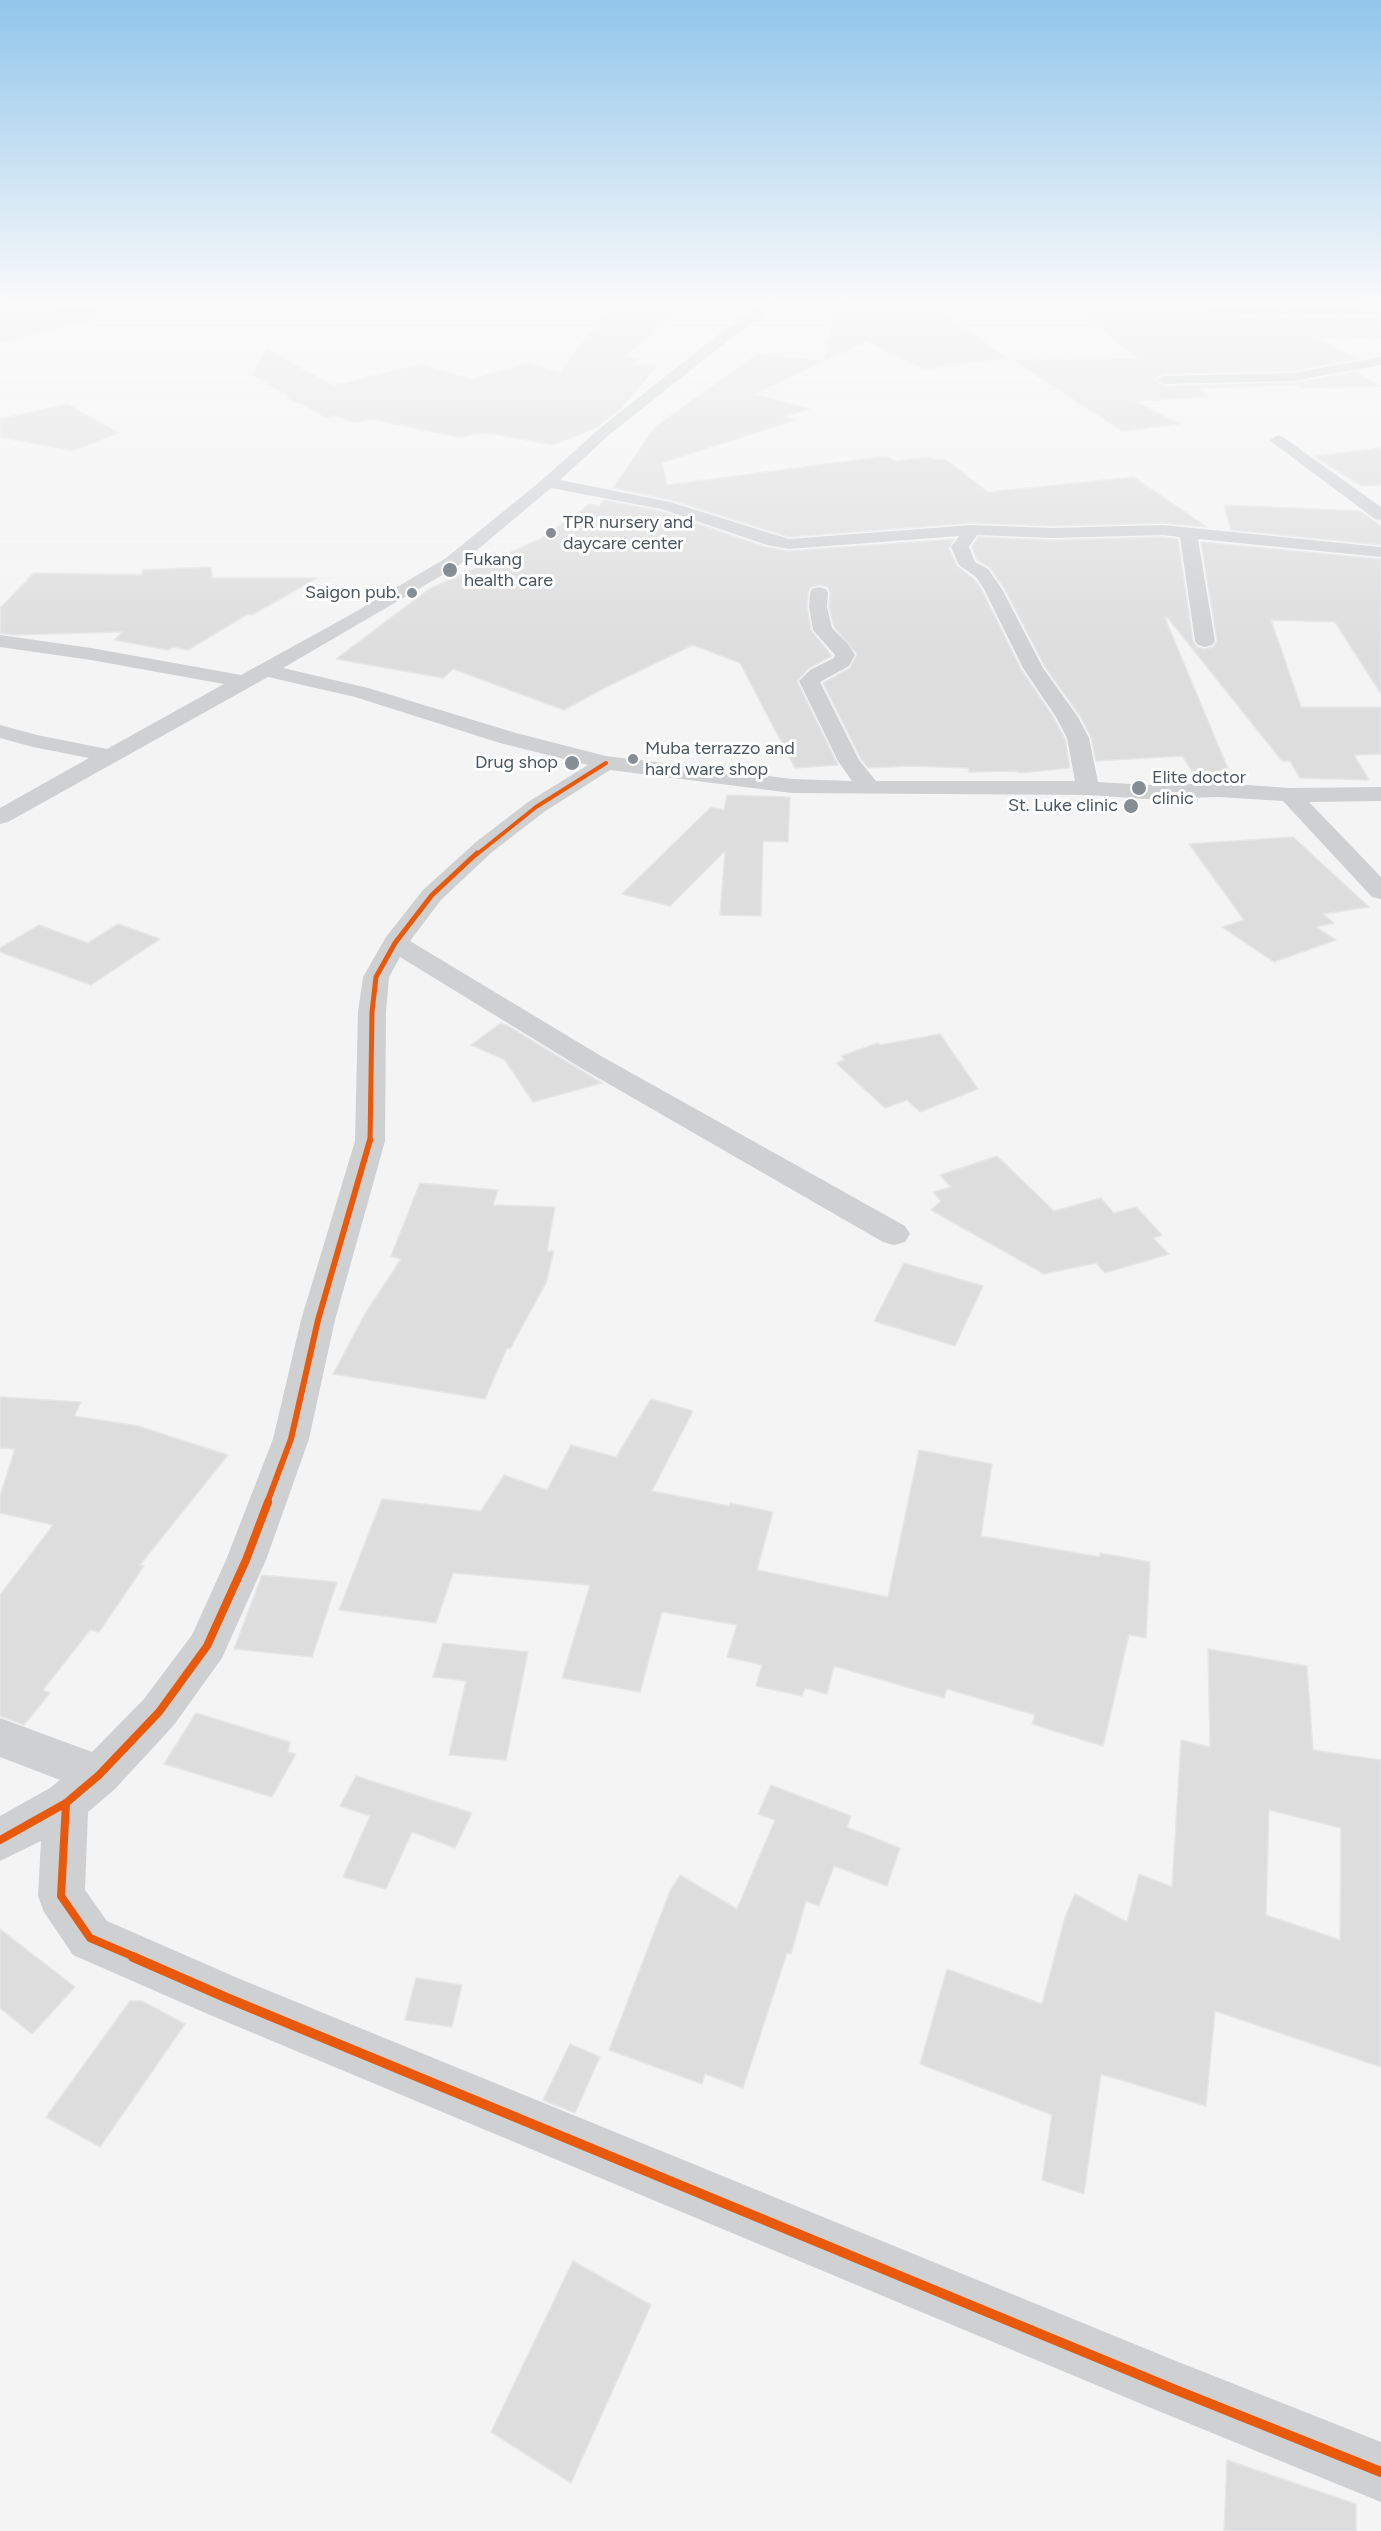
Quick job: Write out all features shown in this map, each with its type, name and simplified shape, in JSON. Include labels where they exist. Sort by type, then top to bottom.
[{"type":"street","points":[[0,817],[357,619],[452,562],[548,483],[619,419]]},
{"type":"street","points":[[1278,440],[1381,515]]},
{"type":"street","points":[[548,483],[664,505],[773,541],[789,544],[972,530],[1052,533],[1142,530],[1188,531],[1381,552]]},
{"type":"street","points":[[1356,496],[1381,492]]},
{"type":"street","points":[[972,530],[960,548],[968,565],[982,573],[993,589],[1033,668],[1067,717],[1078,738],[1088,788]]},
{"type":"street","points":[[1188,531],[1205,641]]},
{"type":"street","points":[[819,593],[818,607],[823,630],[845,655],[842,662],[817,674],[809,681],[849,761],[869,788]]},
{"type":"street","points":[[0,641],[91,654],[245,682]]},
{"type":"street","points":[[266,670],[361,692],[508,738],[606,763],[706,777],[792,786],[869,788],[1088,788],[1146,792],[1219,790],[1290,795],[1381,794]]},
{"type":"street","points":[[0,731],[33,741],[111,756]]},
{"type":"street","points":[[0,1840],[82,1789],[159,1712],[207,1646],[246,1560],[291,1439],[318,1320],[370,1141],[373,1000],[376,977],[395,943],[432,895],[484,847],[536,807],[606,763]]},
{"type":"street","points":[[1290,795],[1381,892]]},
{"type":"street","points":[[395,943],[591,1062],[894,1234]]},
{"type":"street","points":[[0,1737],[82,1789]]},
{"type":"street","points":[[82,1789],[61,1896],[90,1938],[227,1998],[1165,2386],[1381,2472]]},
{"type":"building","points":[[0,419],[94,419],[119,433],[72,451],[0,437]]},
{"type":"building","points":[[344,419],[371,419],[355,423]]},
{"type":"building","points":[[372,419],[608,419],[598,427],[553,445],[493,434],[473,434],[462,438]]},
{"type":"building","points":[[666,419],[795,420],[662,463],[667,485],[887,456],[894,461],[930,457],[935,460],[945,459],[988,492],[1134,477],[1207,527],[1163,523],[1052,526],[972,523],[789,537],[671,500],[613,488],[655,427]]},
{"type":"building","points":[[1104,419],[1170,419],[1180,424],[1122,431]]},
{"type":"building","points":[[1381,448],[1381,485],[1361,486],[1314,456]]},
{"type":"building","points":[[604,500],[660,511],[766,547],[789,551],[954,539],[949,548],[957,566],[974,579],[982,590],[1021,669],[1054,718],[1065,739],[1070,768],[1019,773],[1017,771],[969,772],[968,768],[910,766],[868,768],[861,759],[823,683],[850,668],[857,654],[834,627],[829,607],[830,592],[827,587],[820,585],[811,587],[807,607],[811,630],[832,656],[809,668],[797,681],[838,765],[795,768],[740,663],[693,645],[564,710],[453,669],[443,678],[336,659],[429,589],[540,539],[590,504],[599,506]]},
{"type":"building","points":[[1224,505],[1360,511],[1381,526],[1381,545],[1231,530]]},
{"type":"building","points":[[978,537],[1052,540],[1163,537],[1178,539],[1193,641],[1197,647],[1204,649],[1213,647],[1217,641],[1201,542],[1381,559],[1381,694],[1335,622],[1271,620],[1301,707],[1381,707],[1381,754],[1354,755],[1369,780],[1300,778],[1290,761],[1282,761],[1167,617],[1165,618],[1231,776],[1195,775],[1182,756],[1096,761],[1091,737],[1080,716],[1045,667],[1004,588],[990,568],[977,560],[972,547]]},
{"type":"building","points":[[211,567],[212,578],[317,578],[252,615],[248,614],[188,650],[173,647],[168,650],[114,640],[123,632],[13,635],[0,633],[0,608],[34,573],[142,575],[143,570]]},
{"type":"building","points":[[727,795],[790,797],[788,842],[763,841],[761,916],[720,915],[725,851],[670,906],[622,894],[711,807],[724,810]]},
{"type":"building","points":[[1293,837],[1369,907],[1323,914],[1334,923],[1316,927],[1336,940],[1274,962],[1222,927],[1244,920],[1189,844]]},
{"type":"building","points":[[118,924],[160,939],[91,985],[0,952],[0,948],[39,925],[88,943]]},
{"type":"building","points":[[501,1023],[602,1083],[533,1102],[505,1060],[471,1045]]},
{"type":"building","points":[[940,1034],[978,1089],[920,1112],[907,1100],[885,1108],[836,1063],[845,1060],[841,1056],[878,1043],[880,1045]]},
{"type":"building","points":[[997,1156],[1054,1211],[1101,1198],[1114,1213],[1136,1207],[1162,1235],[1153,1238],[1169,1254],[1105,1273],[1096,1263],[1044,1274],[931,1210],[941,1201],[933,1192],[951,1187],[940,1175]]},
{"type":"building","points":[[420,1183],[498,1190],[493,1205],[555,1207],[547,1251],[554,1251],[546,1283],[510,1349],[507,1348],[485,1399],[333,1374],[365,1314],[401,1259],[391,1256]]},
{"type":"building","points":[[904,1263],[983,1286],[955,1346],[874,1321]]},
{"type":"building","points":[[0,1397],[81,1402],[74,1416],[138,1426],[228,1455],[140,1565],[144,1566],[99,1632],[90,1630],[43,1690],[50,1693],[24,1725],[0,1716],[0,1595],[53,1525],[0,1513],[0,1496],[15,1449],[0,1448]]},
{"type":"building","points":[[651,1399],[693,1411],[652,1491],[773,1512],[757,1570],[888,1597],[919,1450],[992,1464],[981,1536],[1100,1557],[1100,1553],[1150,1562],[1146,1638],[1129,1635],[1103,1746],[1032,1724],[1035,1715],[947,1689],[944,1698],[834,1666],[827,1694],[805,1688],[802,1696],[756,1686],[762,1665],[727,1657],[737,1625],[662,1612],[640,1692],[562,1678],[590,1585],[453,1573],[436,1623],[339,1610],[382,1499],[481,1511],[504,1475],[547,1490],[571,1445],[616,1457]]},
{"type":"building","points":[[262,1575],[337,1582],[312,1657],[234,1649]]},
{"type":"building","points":[[443,1643],[528,1652],[506,1760],[449,1755],[466,1681],[433,1677]]},
{"type":"building","points":[[1208,1649],[1307,1666],[1313,1750],[1381,1760],[1381,2067],[1215,2011],[1206,2106],[1101,2074],[1084,2194],[1042,2180],[1052,2115],[920,2064],[947,1969],[1042,2004],[1065,1917],[1075,1894],[1127,1922],[1139,1874],[1172,1887],[1181,1740],[1210,1747]],"holes":[[[1269,1810],[1341,1828],[1340,1940],[1266,1915]]]},
{"type":"building","points":[[196,1713],[290,1742],[288,1752],[296,1754],[272,1797],[164,1764]]},
{"type":"building","points":[[356,1776],[472,1813],[455,1848],[412,1832],[386,1889],[343,1877],[370,1816],[340,1806]]},
{"type":"building","points":[[771,1785],[851,1816],[847,1827],[900,1848],[887,1886],[834,1866],[819,1906],[806,1901],[791,1954],[787,1953],[743,2088],[705,2074],[702,2084],[609,2050],[670,1891],[680,1875],[737,1909],[775,1820],[758,1814]]},
{"type":"building","points":[[0,1929],[75,1987],[32,2034],[0,2008]]},
{"type":"building","points":[[416,1978],[462,1985],[452,2027],[405,2020]]},
{"type":"building","points":[[130,2001],[142,2001],[185,2024],[100,2147],[46,2117]]},
{"type":"building","points":[[570,2044],[600,2057],[575,2113],[543,2100]]},
{"type":"building","points":[[573,2261],[651,2305],[571,2483],[491,2432]]},
{"type":"building","points":[[1227,2460],[1356,2504],[1356,2531],[1224,2531]]},
{"type":"cycle path","points":[[0,1840],[66,1803],[99,1775],[159,1712],[207,1646],[246,1560],[291,1439],[318,1320],[370,1141],[372,1012],[376,977],[395,943],[432,895],[484,847],[536,807],[606,763]]},
{"type":"cycle path","points":[[66,1803],[61,1896],[90,1938],[227,1998],[1176,2390],[1381,2472]]},
{"type":"place","name":"TPR nursery and daycare center","points":[[551,533]]},
{"type":"place","name":"Fukang health care","points":[[450,570]]},
{"type":"place","name":"Saigon pub.","points":[[412,593]]},
{"type":"place","name":"Muba terrazzo and hard ware shop","points":[[633,759]]},
{"type":"place","name":"Drug shop","points":[[572,763]]},
{"type":"place","name":"Elite doctor clinic","points":[[1139,788]]},
{"type":"place","name":"St. Luke clinic","points":[[1131,806]]}]
